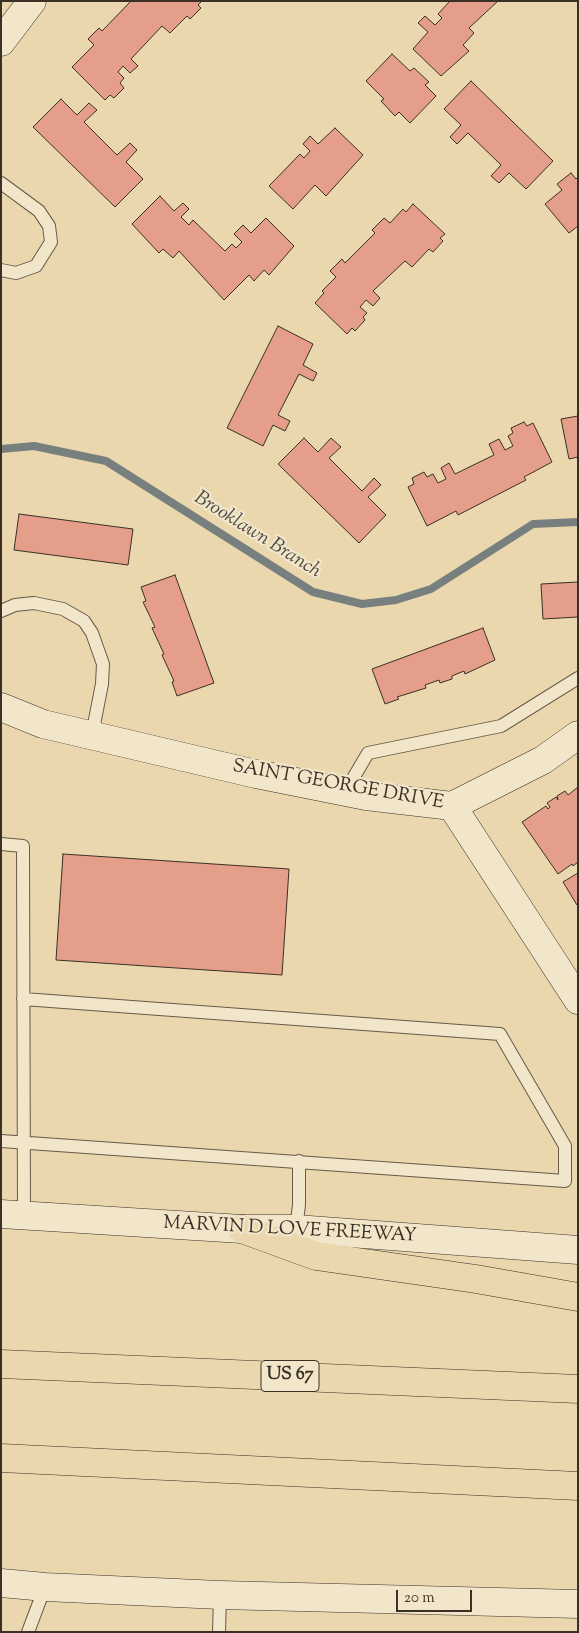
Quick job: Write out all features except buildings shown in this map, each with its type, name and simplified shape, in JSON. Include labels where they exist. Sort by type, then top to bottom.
[{"type":"highway","points":[[242,1229],[316,1256],[476,1279],[578,1297]]},
{"type":"highway","name":"US 67","points":[[1,1364],[578,1390]]},
{"type":"highway","points":[[1,1458],[578,1486]]},
{"type":"highway","points":[[539,1484],[578,1496]]},
{"type":"main road","points":[[1,42],[32,1]]},
{"type":"main road","name":"SAINT GEORGE DRIVE","points":[[1,707],[43,724],[256,774],[345,792],[452,806],[578,1000]]},
{"type":"main road","points":[[452,806],[543,760],[578,736]]},
{"type":"main road","name":"MARVIN D LOVE FREEWAY","points":[[13,1214],[242,1229],[296,1229],[578,1250]]},
{"type":"main road","points":[[1,1583],[46,1587],[220,1595],[578,1604]]},
{"type":"lane","points":[[1,183],[39,211],[49,226],[51,242],[36,266],[16,273],[1,270]]},
{"type":"lane","points":[[1,611],[15,605],[34,603],[63,609],[84,621],[92,633],[103,664],[102,684],[92,735]]},
{"type":"lane","points":[[345,792],[368,754],[501,726],[578,678]]},
{"type":"lane","points":[[1,844],[23,846],[23,1142],[13,1214]]},
{"type":"lane","points":[[1,1141],[565,1181],[565,1146],[500,1034],[23,999]]},
{"type":"lane","points":[[296,1229],[299,1205],[300,1161]]},
{"type":"lane","points":[[28,1632],[46,1587]]},
{"type":"lane","points":[[219,1632],[220,1595]]},
{"type":"waterway","name":"Brooklawn Branch","points":[[1,449],[34,446],[106,461],[313,592],[362,604],[396,600],[431,589],[533,524],[578,522]]}]
